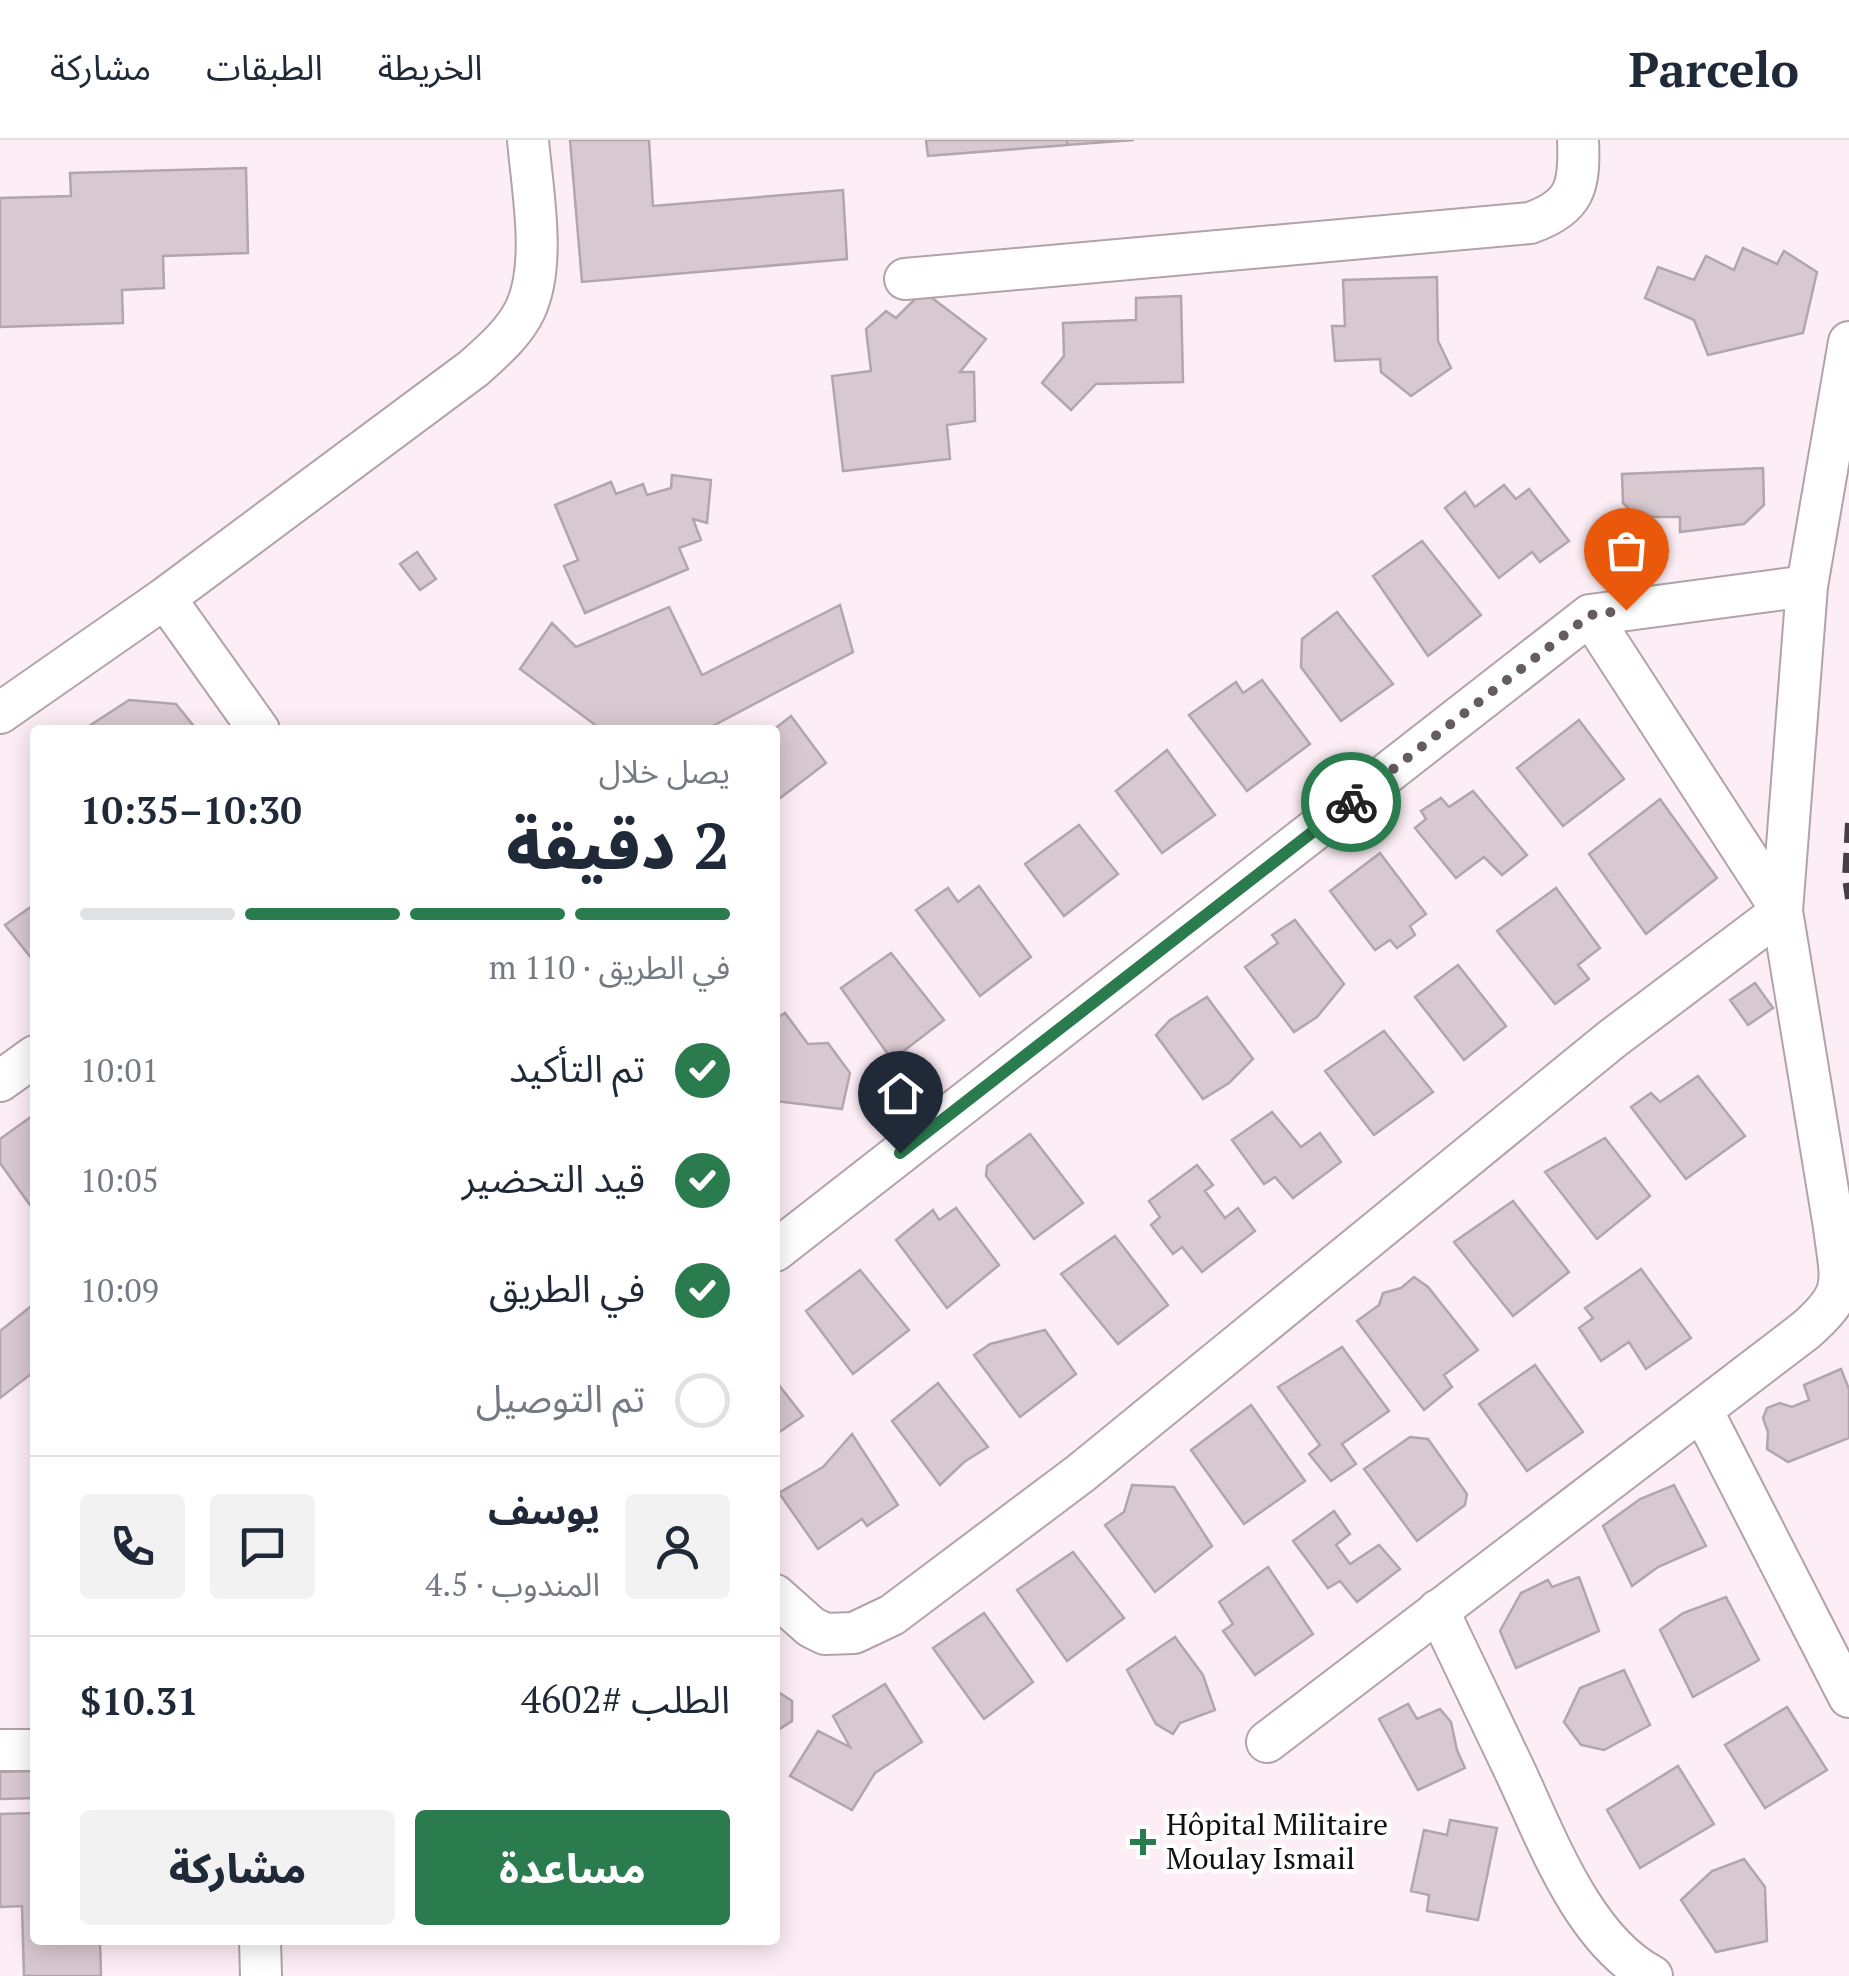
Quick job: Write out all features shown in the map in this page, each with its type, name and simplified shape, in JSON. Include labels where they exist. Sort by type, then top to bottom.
[{"type":"street","points":[[0,713],[164,598],[474,368],[502,343],[526,308],[532,283],[536,234],[528,140]]},
{"type":"street","points":[[906,279],[1530,224],[1556,214],[1574,194],[1579,168],[1578,140]]},
{"type":"street","points":[[1267,1742],[1834,1305],[1840,1288],[1834,1227],[1782,911],[1807,586],[1849,342]]},
{"type":"street","points":[[780,1246],[1590,615],[1807,586]]},
{"type":"street","points":[[164,598],[255,725]]},
{"type":"street","points":[[1590,615],[1782,911]]},
{"type":"street","points":[[780,1599],[825,1634],[854,1632],[892,1615],[1081,1473],[1612,1039],[1782,911]]},
{"type":"street","points":[[0,1080],[30,1059]]},
{"type":"street","points":[[1702,1410],[1849,1698]]},
{"type":"street","points":[[1438,1610],[1558,1864],[1608,1942],[1652,1976]]},
{"type":"street","points":[[0,1750],[30,1750]]},
{"type":"street","points":[[260,1945],[260,1976]]},
{"type":"building","points":[[570,140],[649,140],[653,206],[843,190],[847,259],[582,282]]},
{"type":"building","points":[[926,140],[1067,140],[1067,145],[928,156]]},
{"type":"building","points":[[1067,140],[1134,140],[1067,145]]},
{"type":"building","points":[[246,168],[248,253],[163,256],[164,288],[122,290],[123,323],[0,327],[0,198],[71,196],[70,173]]},
{"type":"building","points":[[1743,248],[1777,264],[1784,251],[1817,272],[1803,333],[1708,355],[1694,320],[1645,298],[1658,267],[1694,280],[1706,256],[1734,270]]},
{"type":"building","points":[[1437,277],[1438,341],[1451,368],[1411,396],[1381,372],[1380,359],[1335,361],[1332,326],[1345,326],[1343,280]]},
{"type":"building","points":[[923,291],[986,339],[960,372],[974,372],[975,421],[947,425],[950,459],[843,471],[832,376],[871,371],[866,329],[886,311],[896,318]]},
{"type":"building","points":[[1181,296],[1183,382],[1096,384],[1071,410],[1042,383],[1064,356],[1063,323],[1136,320],[1136,298]]},
{"type":"building","points":[[1763,468],[1764,505],[1744,524],[1680,532],[1680,517],[1637,517],[1623,503],[1622,474]]},
{"type":"building","points":[[672,475],[711,480],[707,523],[693,519],[701,540],[679,548],[688,569],[585,613],[564,566],[578,560],[555,505],[611,482],[616,494],[643,484],[647,495],[671,488]]},
{"type":"building","points":[[1504,485],[1516,499],[1529,489],[1569,541],[1540,562],[1532,552],[1499,578],[1445,508],[1465,492],[1475,507]]},
{"type":"building","points":[[1422,541],[1481,615],[1428,656],[1373,576]]},
{"type":"building","points":[[417,552],[436,579],[420,590],[400,564]]},
{"type":"building","points":[[840,605],[853,652],[714,725],[595,725],[520,669],[552,623],[576,647],[669,607],[702,675]]},
{"type":"building","points":[[1337,612],[1393,684],[1341,721],[1301,667],[1302,639]]},
{"type":"building","points":[[1262,680],[1310,744],[1247,791],[1189,715],[1236,682],[1243,693]]},
{"type":"building","points":[[129,700],[176,704],[193,725],[91,725]]},
{"type":"building","points":[[791,716],[826,763],[780,798],[780,725]]},
{"type":"building","points":[[1579,720],[1624,779],[1563,826],[1517,768]]},
{"type":"building","points":[[1167,750],[1215,815],[1162,853],[1116,791]]},
{"type":"building","points":[[1473,791],[1527,855],[1502,875],[1484,857],[1456,878],[1415,828],[1426,819],[1421,811],[1441,798],[1449,807]]},
{"type":"building","points":[[1660,799],[1717,878],[1646,934],[1589,854]]},
{"type":"building","points":[[1079,825],[1118,874],[1064,916],[1025,864]]},
{"type":"building","points":[[1380,853],[1426,914],[1410,926],[1415,935],[1397,948],[1390,940],[1375,950],[1330,891]]},
{"type":"building","points":[[979,886],[1031,957],[980,996],[916,910],[948,888],[958,902]]},
{"type":"building","points":[[1556,888],[1600,948],[1578,965],[1589,979],[1555,1004],[1497,931]]},
{"type":"building","points":[[30,908],[30,957],[5,925]]},
{"type":"building","points":[[1295,920],[1344,984],[1317,1017],[1294,1032],[1245,967],[1278,943],[1272,935]]},
{"type":"building","points":[[891,953],[944,1020],[892,1060],[841,988]]},
{"type":"building","points":[[1458,965],[1506,1026],[1464,1060],[1415,997]]},
{"type":"building","points":[[1755,983],[1773,1008],[1748,1025],[1730,1000]]},
{"type":"building","points":[[1207,997],[1253,1059],[1229,1083],[1203,1099],[1156,1035],[1170,1020]]},
{"type":"building","points":[[785,1013],[808,1044],[828,1043],[850,1073],[842,1109],[780,1102],[780,1016]]},
{"type":"building","points":[[1384,1031],[1433,1092],[1374,1135],[1325,1071]]},
{"type":"building","points":[[1698,1076],[1745,1136],[1686,1179],[1631,1107],[1651,1093],[1660,1102]]},
{"type":"building","points":[[1272,1112],[1301,1147],[1320,1133],[1341,1162],[1293,1198],[1275,1177],[1264,1184],[1232,1140]]},
{"type":"building","points":[[30,1118],[30,1205],[0,1163],[0,1139]]},
{"type":"building","points":[[1030,1134],[1083,1203],[1034,1239],[986,1176],[987,1166]]},
{"type":"building","points":[[1605,1138],[1650,1196],[1597,1239],[1545,1172]]},
{"type":"building","points":[[1197,1165],[1213,1185],[1205,1191],[1225,1218],[1238,1208],[1255,1231],[1202,1272],[1182,1247],[1173,1254],[1151,1225],[1160,1217],[1149,1201]]},
{"type":"building","points":[[1513,1201],[1569,1272],[1513,1316],[1454,1242]]},
{"type":"building","points":[[956,1208],[999,1265],[947,1308],[896,1240],[933,1210],[939,1220]]},
{"type":"building","points":[[1115,1236],[1168,1305],[1118,1344],[1061,1274]]},
{"type":"building","points":[[1641,1269],[1691,1338],[1646,1369],[1629,1342],[1601,1361],[1579,1328],[1593,1318],[1585,1308]]},
{"type":"building","points":[[860,1270],[909,1330],[853,1374],[806,1311]]},
{"type":"building","points":[[1414,1277],[1428,1287],[1478,1350],[1444,1375],[1452,1387],[1424,1410],[1357,1321],[1379,1305],[1383,1293],[1401,1288]]},
{"type":"building","points":[[30,1307],[30,1375],[0,1398],[0,1331]]},
{"type":"building","points":[[1045,1330],[1076,1374],[1020,1417],[974,1355],[990,1344]]},
{"type":"building","points":[[1342,1347],[1389,1411],[1342,1444],[1356,1464],[1331,1481],[1309,1454],[1320,1445],[1278,1387]]},
{"type":"building","points":[[1535,1365],[1583,1432],[1527,1471],[1479,1404]]},
{"type":"building","points":[[1841,1369],[1849,1389],[1849,1438],[1788,1462],[1767,1449],[1768,1432],[1763,1418],[1767,1408],[1780,1403],[1792,1407],[1809,1400],[1804,1385]]},
{"type":"building","points":[[938,1383],[988,1447],[964,1462],[940,1485],[892,1421]]},
{"type":"building","points":[[780,1386],[803,1416],[780,1432]]},
{"type":"building","points":[[1251,1405],[1305,1481],[1244,1524],[1191,1450]]},
{"type":"building","points":[[852,1434],[898,1505],[867,1526],[862,1519],[818,1549],[780,1492],[823,1467]]},
{"type":"building","points":[[1410,1437],[1428,1439],[1467,1494],[1465,1505],[1417,1541],[1364,1469]]},
{"type":"building","points":[[1132,1485],[1174,1487],[1212,1546],[1155,1592],[1105,1525],[1124,1512]]},
{"type":"building","points":[[1674,1485],[1706,1546],[1658,1567],[1632,1586],[1603,1526],[1640,1499]]},
{"type":"building","points":[[1334,1511],[1350,1534],[1336,1545],[1350,1564],[1379,1545],[1400,1569],[1357,1602],[1340,1581],[1328,1588],[1293,1541]]},
{"type":"building","points":[[1073,1552],[1124,1618],[1067,1661],[1017,1590]]},
{"type":"building","points":[[1268,1567],[1313,1634],[1255,1675],[1223,1631],[1233,1624],[1219,1602]]},
{"type":"building","points":[[1579,1577],[1599,1631],[1516,1668],[1500,1631],[1521,1593],[1548,1580],[1552,1587]]},
{"type":"building","points":[[1726,1597],[1759,1660],[1693,1697],[1660,1630],[1683,1613]]},
{"type":"building","points":[[984,1613],[1033,1682],[984,1719],[933,1648]]},
{"type":"building","points":[[1175,1637],[1203,1675],[1215,1710],[1180,1723],[1173,1734],[1156,1724],[1127,1670]]},
{"type":"building","points":[[1624,1670],[1650,1725],[1604,1750],[1581,1745],[1564,1722],[1580,1688]]},
{"type":"building","points":[[885,1684],[922,1742],[875,1773],[852,1810],[790,1776],[818,1731],[850,1747],[833,1716]]},
{"type":"building","points":[[780,1693],[792,1701],[792,1721],[780,1729]]},
{"type":"building","points":[[1408,1704],[1417,1719],[1440,1709],[1451,1722],[1465,1768],[1418,1790],[1379,1719]]},
{"type":"building","points":[[1787,1707],[1827,1770],[1765,1808],[1725,1745]]},
{"type":"building","points":[[1678,1766],[1714,1824],[1640,1868],[1607,1810]]},
{"type":"building","points":[[30,1771],[30,1798],[0,1799],[0,1772]]},
{"type":"building","points":[[30,1813],[30,1945],[100,1945],[101,1976],[24,1976],[22,1906],[0,1907],[0,1814]]},
{"type":"building","points":[[1450,1820],[1497,1828],[1478,1920],[1427,1911],[1429,1895],[1411,1891],[1424,1830],[1447,1835]]},
{"type":"building","points":[[1744,1859],[1765,1887],[1767,1941],[1716,1952],[1681,1900],[1712,1871]]},
{"type":"railway","points":[[1849,823],[1849,899]]},
{"type":"way so far","points":[[1351,802],[1590,615],[1626,610]]},
{"type":"place","name":"Hôpital Militaire Moulay Ismail","points":[[1143,1842]]},
{"type":"route","points":[[900,1153],[1351,802]]}]
